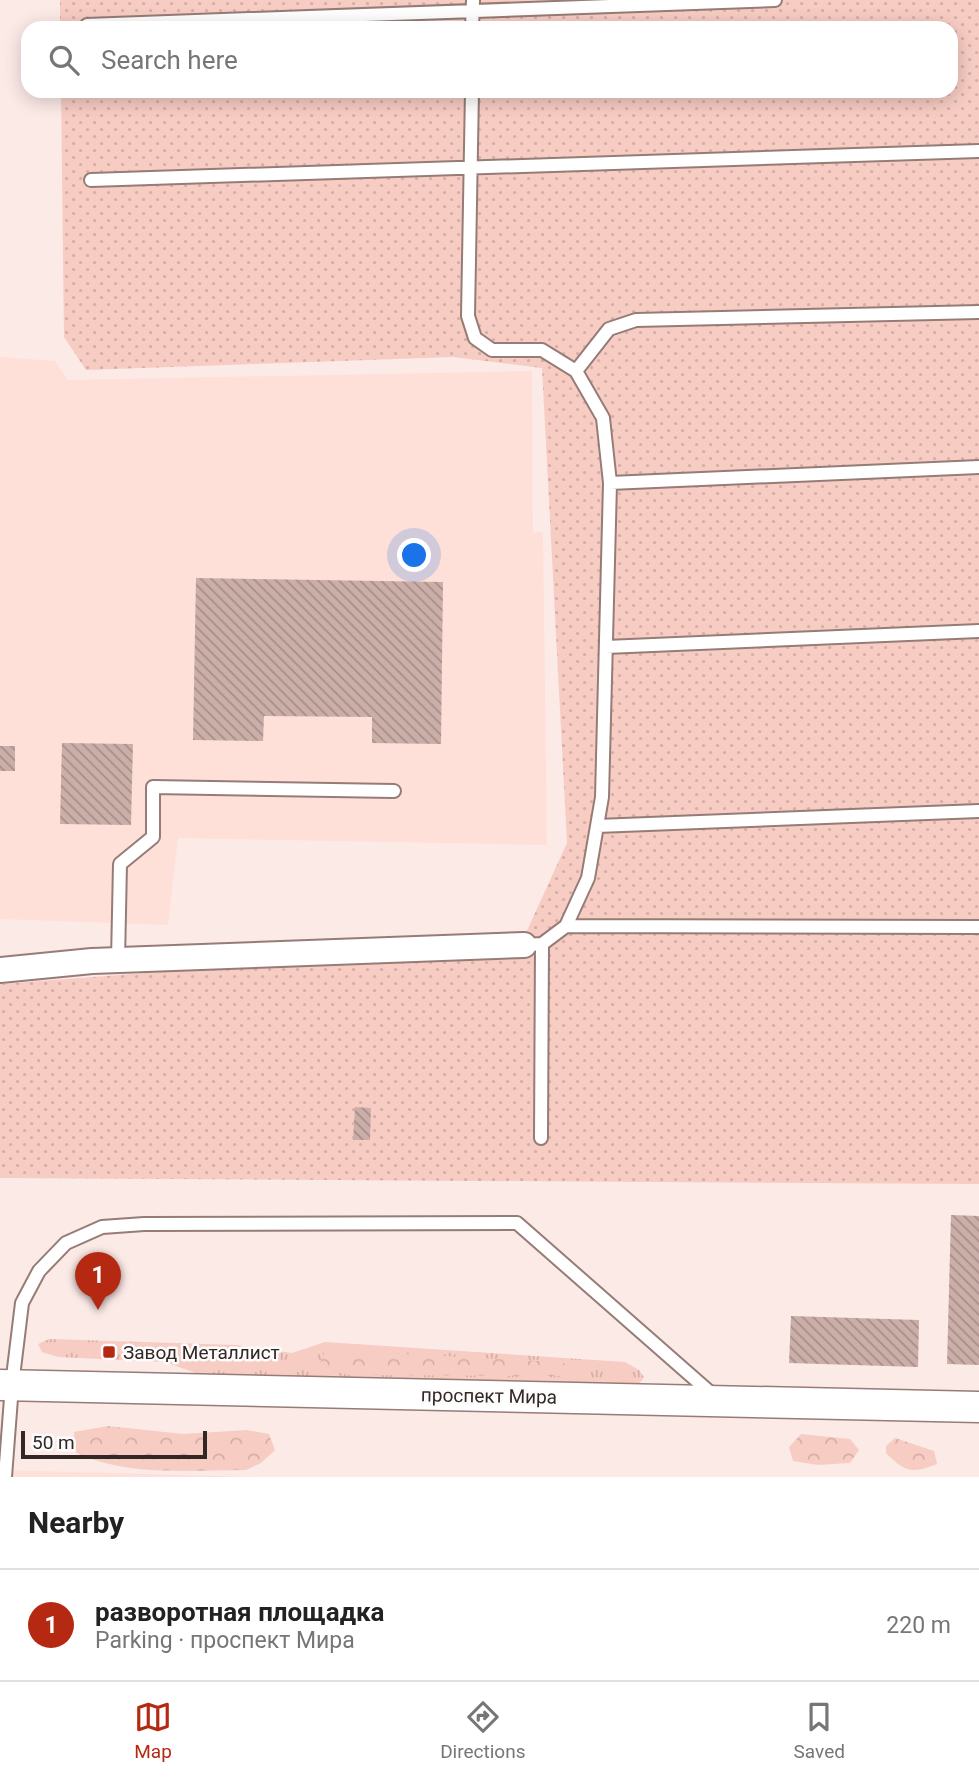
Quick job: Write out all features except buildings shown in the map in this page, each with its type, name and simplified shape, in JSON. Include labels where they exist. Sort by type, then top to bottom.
[{"type":"street","points":[[0,970],[118,960],[533,945]]},
{"type":"street","name":"проспект Мира","points":[[6,1385],[979,1407]]},
{"type":"lane","points":[[164,21],[473,5],[775,0]]},
{"type":"lane","points":[[472,98],[468,316],[475,338],[492,350],[542,349],[576,371],[603,418],[610,483],[602,797],[588,877],[566,926]]},
{"type":"lane","points":[[92,180],[979,151]]},
{"type":"lane","points":[[576,371],[609,329],[636,320],[979,312]]},
{"type":"lane","points":[[610,483],[979,467]]},
{"type":"lane","points":[[606,647],[979,631]]},
{"type":"lane","points":[[118,960],[120,864],[153,837],[153,788],[394,791]]},
{"type":"lane","points":[[597,826],[979,811]]},
{"type":"lane","points":[[541,1138],[533,945],[566,926],[979,927]]},
{"type":"lane","points":[[5,1477],[6,1385],[22,1303],[39,1271],[66,1243],[102,1227],[158,1224],[516,1223],[720,1401]]},
{"type":"shaded area","points":[[0,357],[55,361],[68,380],[532,371],[533,533],[543,532],[547,845],[178,838],[168,925],[0,919]]},
{"type":"shaded area","points":[[0,1470],[258,1477],[0,1477]]},
{"type":"green space","points":[[60,0],[979,0],[979,1184],[0,1178],[0,984],[172,971],[514,959],[567,843],[542,368],[453,357],[86,370],[64,337],[61,98],[958,98],[958,21],[60,21]]},
{"type":"green space","points":[[49,1339],[236,1345],[292,1353],[325,1342],[625,1362],[639,1370],[644,1377],[639,1384],[625,1386],[212,1379],[165,1362],[58,1357],[42,1352],[38,1344]]},
{"type":"green space","points":[[325,1350],[572,1365],[565,1376],[350,1375],[330,1371],[320,1363]]},
{"type":"green space","points":[[108,1426],[183,1434],[247,1430],[269,1434],[275,1450],[261,1463],[246,1470],[203,1471],[137,1469],[95,1460],[75,1452],[74,1432]]},
{"type":"green space","points":[[801,1434],[850,1439],[859,1450],[850,1463],[818,1465],[793,1461],[789,1447]]},
{"type":"green space","points":[[895,1438],[934,1451],[937,1464],[915,1470],[898,1464],[886,1453],[886,1446]]},
{"type":"place","name":"разворотная площадка","points":[[98,1310]]},
{"type":"place","name":"Завод Металлист","points":[[109,1352]]}]
